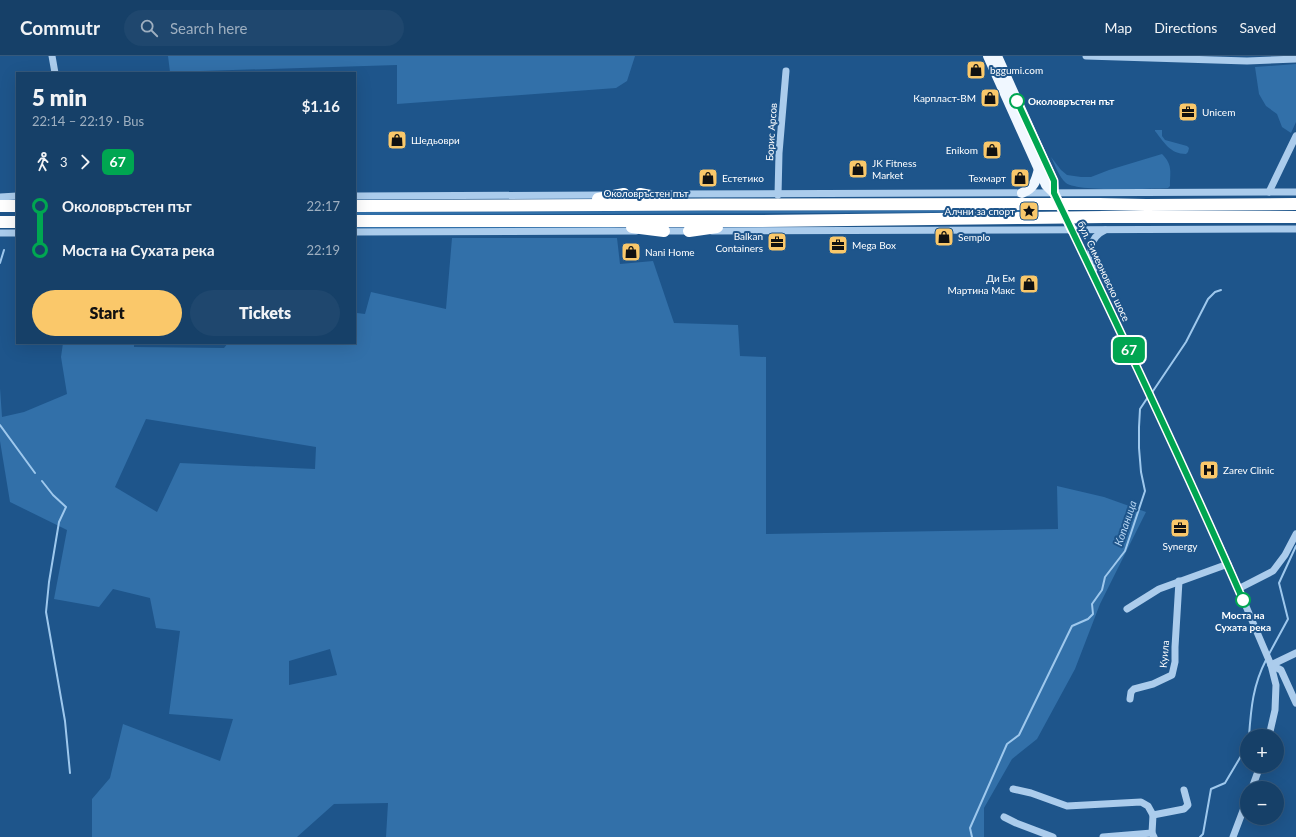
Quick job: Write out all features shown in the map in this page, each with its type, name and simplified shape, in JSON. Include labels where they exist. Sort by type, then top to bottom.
[{"type":"highway","points":[[561,205],[624,194]]},
{"type":"highway","points":[[640,194],[692,204]]},
{"type":"highway","name":"Околовръстен път","points":[[356,206],[692,204],[785,205],[1022,198],[1099,204],[1296,204]]},
{"type":"highway","points":[[0,206],[16,206]]},
{"type":"highway","points":[[356,221],[761,221],[1104,217],[1296,217]]},
{"type":"highway","points":[[580,220],[664,231]]},
{"type":"highway","points":[[689,231],[761,221]]},
{"type":"highway","points":[[0,222],[16,222]]},
{"type":"main road","name":"бул. Симеоновско шосе","points":[[988,56],[1046,185],[1054,193],[1072,230]]},
{"type":"main road","name":"бул. Симеоновско шосе","points":[[997,56],[1054,181],[1054,193]]},
{"type":"main road","points":[[1022,198],[1027,191],[1034,186],[1039,169]]},
{"type":"street","points":[[52,56],[55,72]]},
{"type":"street","points":[[1086,56],[1296,59]]},
{"type":"street","name":"Борис Арсов","points":[[778,194],[779,154],[786,71]]},
{"type":"street","points":[[1269,192],[1296,136]]},
{"type":"street","points":[[356,196],[778,194],[1022,198],[1054,193],[1296,192]]},
{"type":"street","points":[[0,197],[16,196]]},
{"type":"street","points":[[356,232],[1296,229]]},
{"type":"street","name":"бул. Симеоновско шосе","points":[[1072,230],[1228,564],[1271,665],[1276,685],[1275,710],[1271,729]]},
{"type":"street","points":[[1100,288],[1092,264],[1091,249],[1092,243],[1098,234],[1107,230]]},
{"type":"street","points":[[0,233],[16,233]]},
{"type":"street","points":[[1238,589],[1273,571],[1296,534]]},
{"type":"street","points":[[1127,609],[1159,589],[1228,564]]},
{"type":"street","name":"Куила","points":[[1130,699],[1131,692],[1134,689],[1159,682],[1172,675],[1176,662],[1175,648],[1179,582]]},
{"type":"street","points":[[1271,665],[1296,653]]},
{"type":"street","points":[[1271,665],[1281,670],[1296,703]]},
{"type":"street","points":[[1013,789],[1031,793],[1067,806],[1140,802],[1148,806],[1153,815],[1153,835],[1103,837]]},
{"type":"street","points":[[1153,815],[1184,809],[1188,805],[1184,790]]},
{"type":"street","points":[[1004,817],[1053,837]]},
{"type":"street","points":[[1233,837],[1240,818]]},
{"type":"shaded area","points":[[168,56],[635,56],[627,81],[616,88],[397,104],[397,65],[170,72]]},
{"type":"shaded area","points":[[1296,64],[1296,122],[1291,133],[1282,127],[1277,114],[1266,106],[1259,94],[1255,67]]},
{"type":"shaded area","points":[[1155,130],[1162,130],[1162,136],[1165,140],[1187,146],[1189,148],[1188,152],[1186,154],[1172,150]]},
{"type":"shaded area","points":[[1162,154],[1166,158],[1170,169],[1170,186],[1168,188],[1146,189],[1099,189],[1073,186],[1066,183],[1059,174],[1051,157],[1067,175],[1091,177]]},
{"type":"shaded area","points":[[1023,210],[1023,212],[356,215],[356,212]]},
{"type":"shaded area","points":[[597,226],[632,229],[356,230],[356,227]]},
{"type":"shaded area","points":[[452,238],[617,238],[620,264],[653,261],[674,323],[738,325],[740,356],[766,357],[766,534],[1058,529],[1057,486],[1104,497],[1146,512],[1100,604],[1075,669],[1037,739],[1012,759],[984,808],[984,837],[386,837],[388,803],[334,804],[297,837],[92,837],[92,799],[110,778],[123,724],[220,761],[233,719],[169,714],[180,631],[156,628],[150,598],[113,589],[99,607],[54,599],[67,530],[10,502],[0,441],[0,388],[2,417],[24,412],[67,394],[61,357],[63,344],[134,344],[134,347],[224,348],[227,344],[356,344],[357,313],[365,314],[371,292],[446,309]],"holes":[[[146,419],[316,447],[315,469],[180,463],[157,512],[115,487]],[[330,649],[337,675],[289,685],[289,661]]]},
{"type":"waterway","points":[[0,263],[4,250]]},
{"type":"waterway","name":"Копаница","points":[[1151,394],[1186,342],[1208,299],[1215,292],[1221,290]]},
{"type":"waterway","name":"Копаница","points":[[972,837],[970,828],[1007,744],[1019,735],[1072,626],[1088,619],[1093,614],[1092,604],[1102,590],[1105,577],[1125,551],[1145,491],[1141,472],[1139,427],[1140,409],[1148,397]]},
{"type":"waterway","points":[[0,425],[35,473]]},
{"type":"waterway","points":[[42,481],[53,495],[66,507],[59,522],[49,582],[46,612],[65,721],[70,773]]},
{"type":"waterway","points":[[1269,654],[1288,619],[1279,583],[1296,546]]},
{"type":"waterway","points":[[1250,729],[1255,688],[1266,660]]},
{"type":"waterway","points":[[1200,837],[1203,834],[1211,789],[1225,783],[1240,758]]},
{"type":"bus line","name":"67","points":[[1017,101],[1054,181],[1054,193],[1148,390],[1243,600]]},
{"type":"place","name":"bggumi.com","points":[[976,70]]},
{"type":"place","name":"Карпласт-ВМ","points":[[990,98]]},
{"type":"place","name":"Околовръстен път","points":[[1017,101]]},
{"type":"place","name":"Unicem","points":[[1188,112]]},
{"type":"place","name":"Шедьоври","points":[[397,140]]},
{"type":"place","name":"Enikom","points":[[992,150]]},
{"type":"place","name":"JK Fitness Market","points":[[858,169]]},
{"type":"place","name":"Естетико","points":[[708,178]]},
{"type":"place","name":"Техмарт","points":[[1020,178]]},
{"type":"place","name":"Алчни за спорт","points":[[1029,211]]},
{"type":"place","name":"Semplo","points":[[944,237]]},
{"type":"place","name":"Balkan Containers","points":[[777,242]]},
{"type":"place","name":"Mega Box","points":[[838,245]]},
{"type":"place","name":"Nani Home","points":[[631,252]]},
{"type":"place","name":"Ди Ем Мартина Макс","points":[[1029,284]]},
{"type":"place","name":"Zarev Clinic","points":[[1209,470]]},
{"type":"place","name":"Synergy","points":[[1180,528]]},
{"type":"place","name":"Моста на Сухата река","points":[[1243,600]]}]
